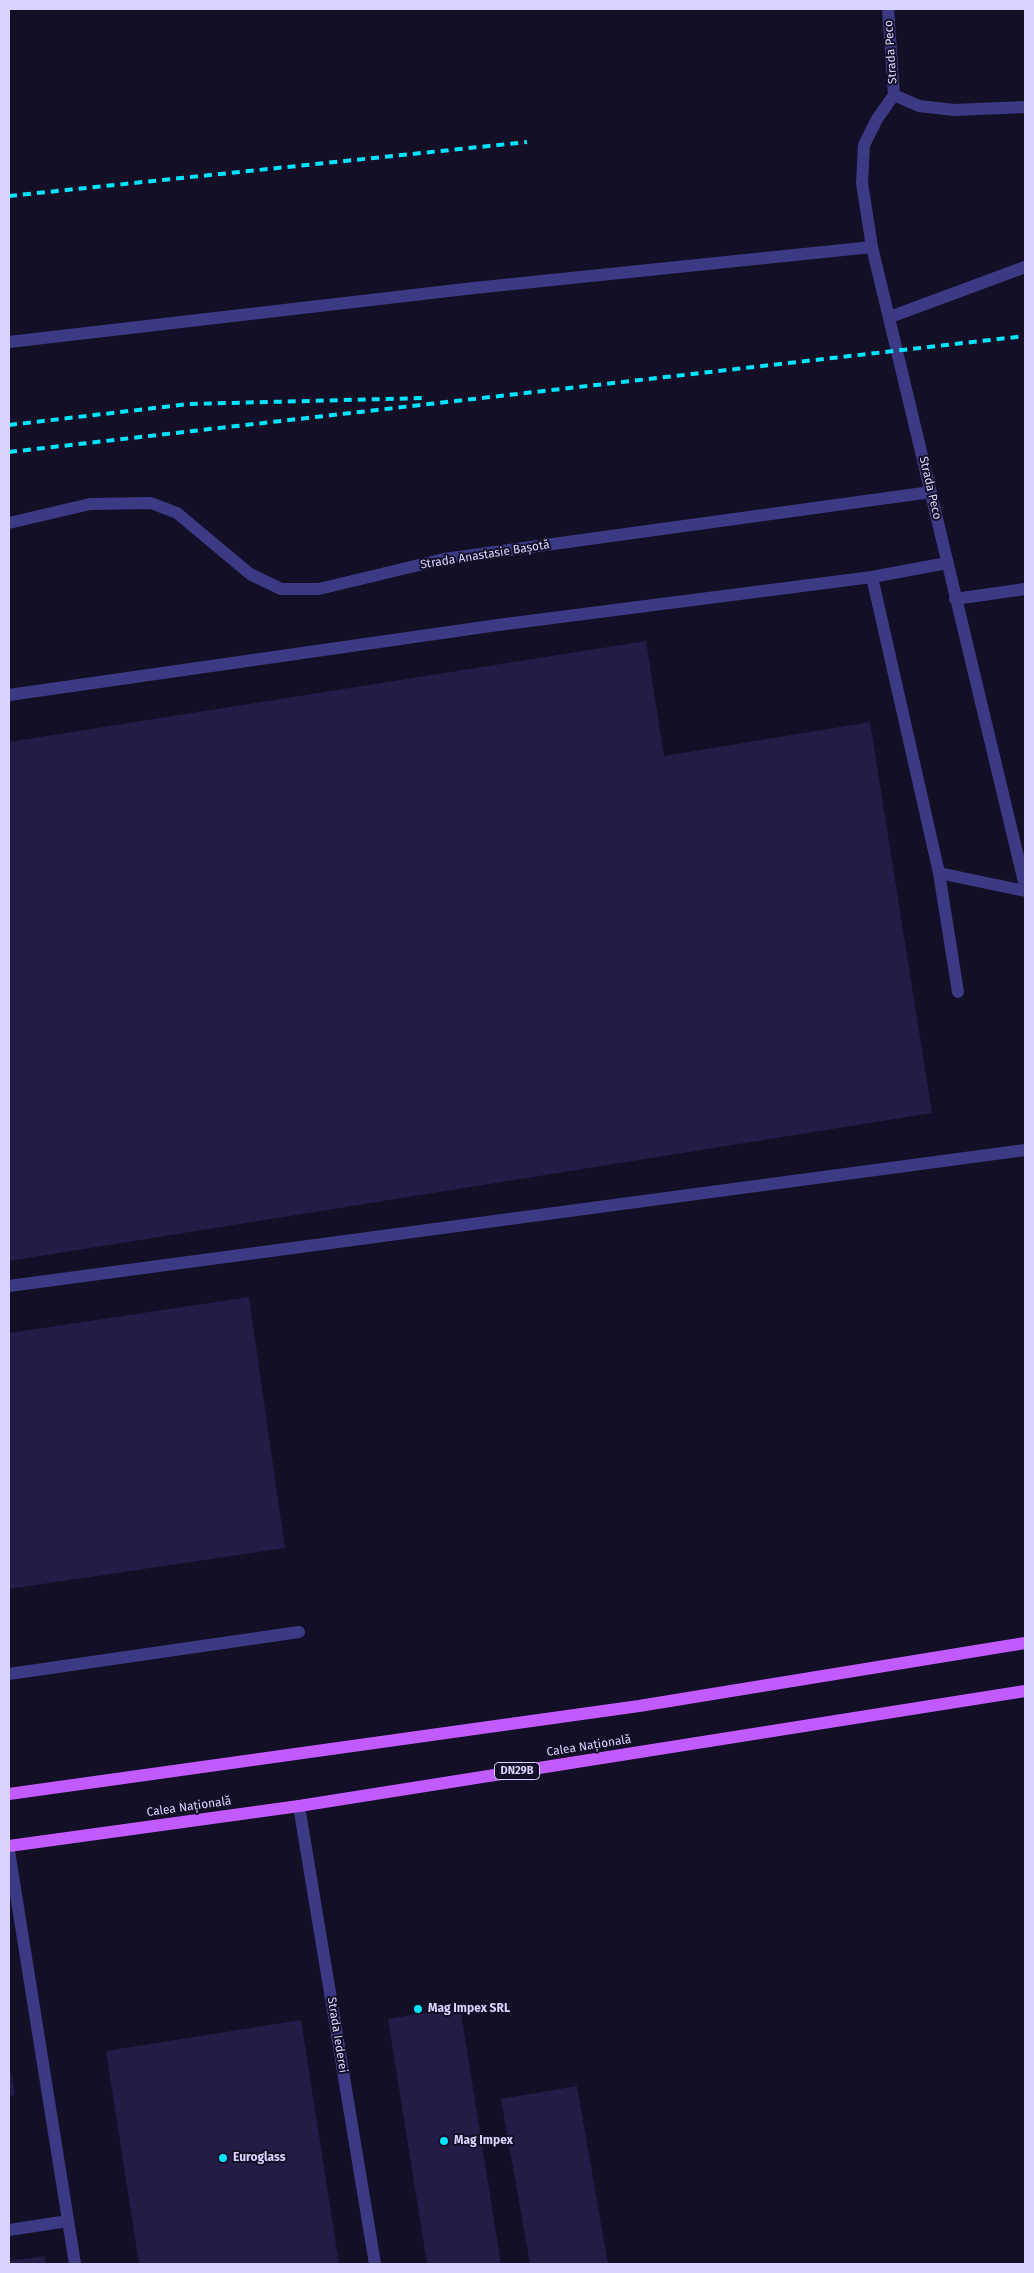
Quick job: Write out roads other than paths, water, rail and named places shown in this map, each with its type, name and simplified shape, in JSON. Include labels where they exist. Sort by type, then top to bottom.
[{"type":"main road","points":[[9,1794],[639,1706],[1025,1643]]},
{"type":"main road","name":"Calea Națională","points":[[9,1846],[299,1806],[1025,1691]]},
{"type":"street","name":"Strada Peco","points":[[888,9],[894,95],[877,119],[864,145],[862,183],[872,247],[1025,886]]},
{"type":"street","name":"Strada Peco","points":[[894,95],[920,106],[954,110],[1025,107]]},
{"type":"street","points":[[9,342],[474,288],[872,247]]},
{"type":"street","points":[[890,317],[1025,267]]},
{"type":"street","name":"Strada Anastasie Bașotă","points":[[9,523],[90,504],[150,503],[177,513],[250,574],[281,588],[318,589],[444,559],[931,492]]},
{"type":"street","points":[[9,695],[498,625],[872,577],[947,563]]},
{"type":"street","points":[[872,577],[939,873],[958,992]]},
{"type":"street","points":[[955,599],[1025,590]]},
{"type":"street","points":[[939,873],[1025,891]]},
{"type":"street","points":[[9,1286],[1025,1150]]},
{"type":"street","points":[[9,1674],[299,1632]]},
{"type":"street","name":"Strada Iederei","points":[[299,1806],[375,2264]]},
{"type":"street","points":[[9,1851],[75,2264]]},
{"type":"street","points":[[9,2230],[68,2221]]},
{"type":"railway","points":[[9,196],[527,142]]},
{"type":"railway","points":[[9,452],[1025,336]]},
{"type":"railway","points":[[9,425],[189,404],[425,398]]},
{"type":"place","name":"Mag Impex SRL","points":[[418,2009]]},
{"type":"place","name":"Mag Impex","points":[[444,2141]]},
{"type":"place","name":"Euroglass","points":[[223,2158]]}]
